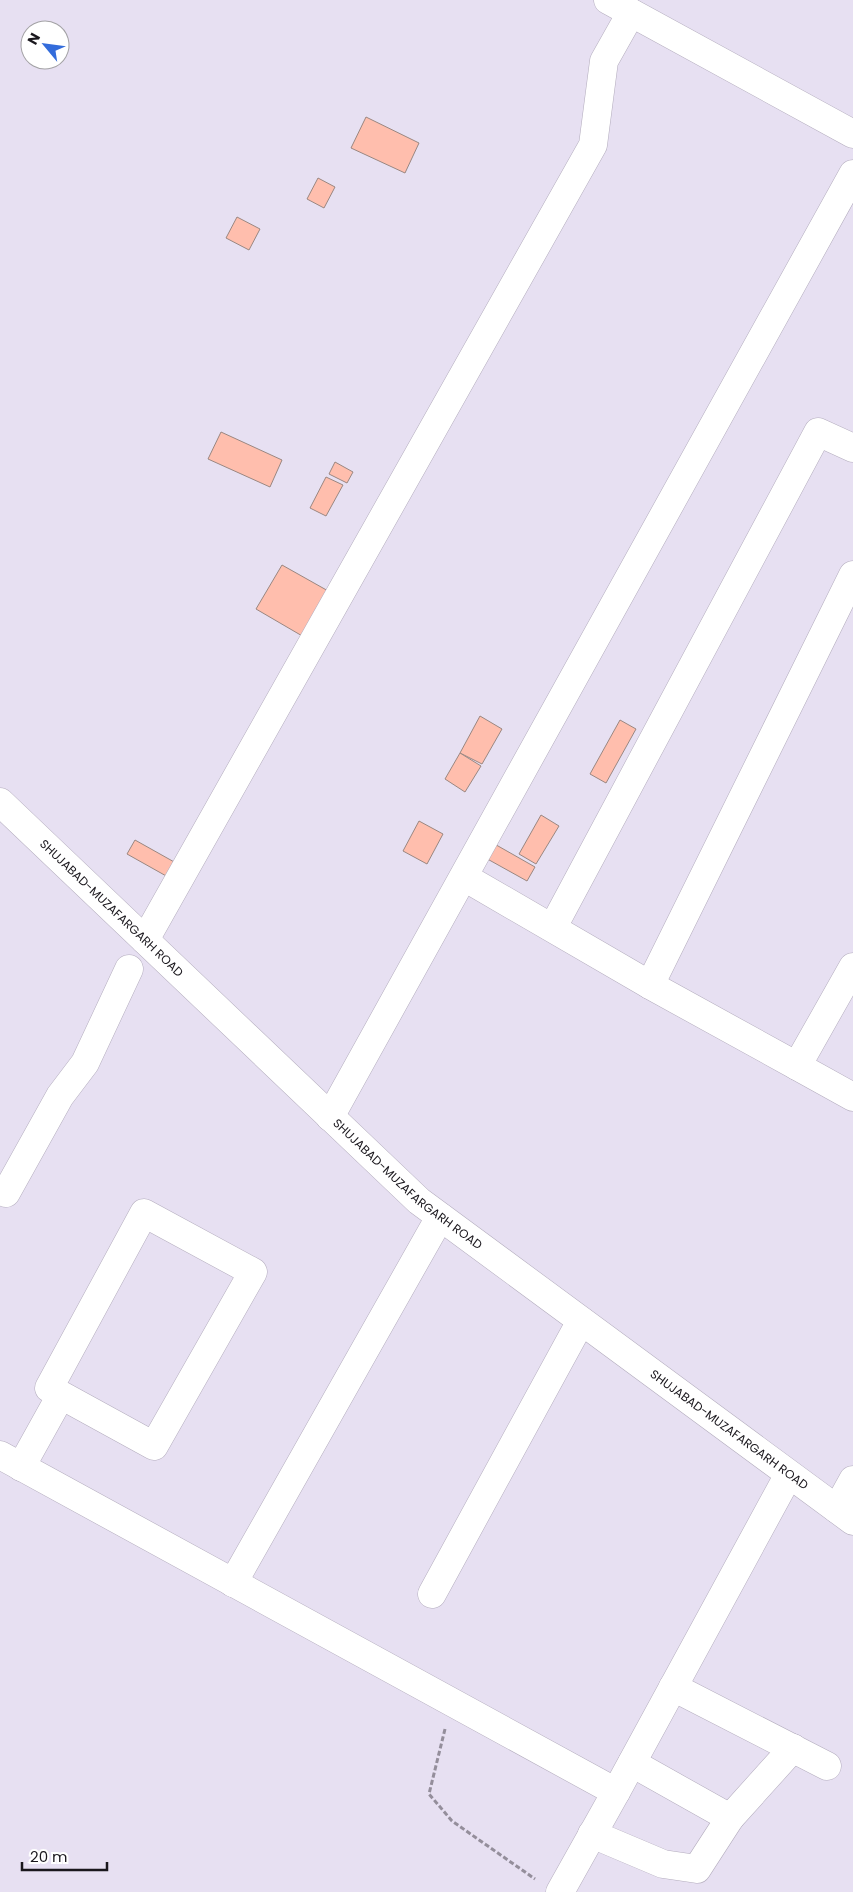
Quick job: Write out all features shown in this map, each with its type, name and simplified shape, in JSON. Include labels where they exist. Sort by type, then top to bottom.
[{"type":"street","points":[[145,940],[593,145],[604,61],[620,6],[853,134]]},
{"type":"street","points":[[330,1117],[853,174]]},
{"type":"street","points":[[553,927],[818,432],[853,448]]},
{"type":"street","points":[[650,985],[853,576]]},
{"type":"street","name":"SHUJABAD-MUZAFARGARH ROAD","points":[[4,816],[145,940],[419,1201],[788,1476],[845,1515]]},
{"type":"street","points":[[464,877],[650,985],[853,1098]]},
{"type":"street","points":[[797,1066],[853,967]]},
{"type":"street","points":[[2,1196],[60,1096],[85,1063],[129,968]]},
{"type":"street","points":[[144,1213],[253,1272],[154,1446],[61,1395],[49,1388],[144,1213]]},
{"type":"street","points":[[233,1583],[440,1217]]},
{"type":"street","points":[[432,1594],[581,1322]]},
{"type":"street","points":[[61,1395],[11,1461],[616,1792]]},
{"type":"street","points":[[549,1887],[592,1834],[788,1476]]},
{"type":"street","points":[[845,1515],[853,1480]]},
{"type":"street","points":[[674,1687],[827,1766]]},
{"type":"street","points":[[592,1834],[663,1864],[697,1869],[730,1818],[793,1748]]},
{"type":"street","points":[[632,1764],[730,1818]]},
{"type":"path","points":[[449,1701],[447,1723],[429,1794],[452,1821],[549,1887]]},
{"type":"building","points":[[366,117],[419,143],[405,173],[351,148]]},
{"type":"building","points":[[318,178],[335,187],[324,208],[307,199]]},
{"type":"building","points":[[237,217],[260,229],[249,250],[226,238]]},
{"type":"building","points":[[221,432],[282,460],[270,487],[208,459]]},
{"type":"building","points":[[335,462],[353,472],[347,483],[329,474]]},
{"type":"building","points":[[326,477],[343,485],[326,516],[310,508]]},
{"type":"building","points":[[282,565],[330,592],[304,637],[256,609]]},
{"type":"building","points":[[480,716],[502,729],[482,764],[460,753]]},
{"type":"building","points":[[620,720],[636,729],[606,783],[590,774]]},
{"type":"building","points":[[460,753],[481,766],[465,792],[445,779]]},
{"type":"building","points":[[541,815],[559,826],[536,864],[519,854]]},
{"type":"building","points":[[419,821],[443,834],[427,864],[403,851]]},
{"type":"building","points":[[135,840],[176,863],[168,877],[127,854]]},
{"type":"building","points":[[491,842],[535,867],[527,881],[482,856]]}]
